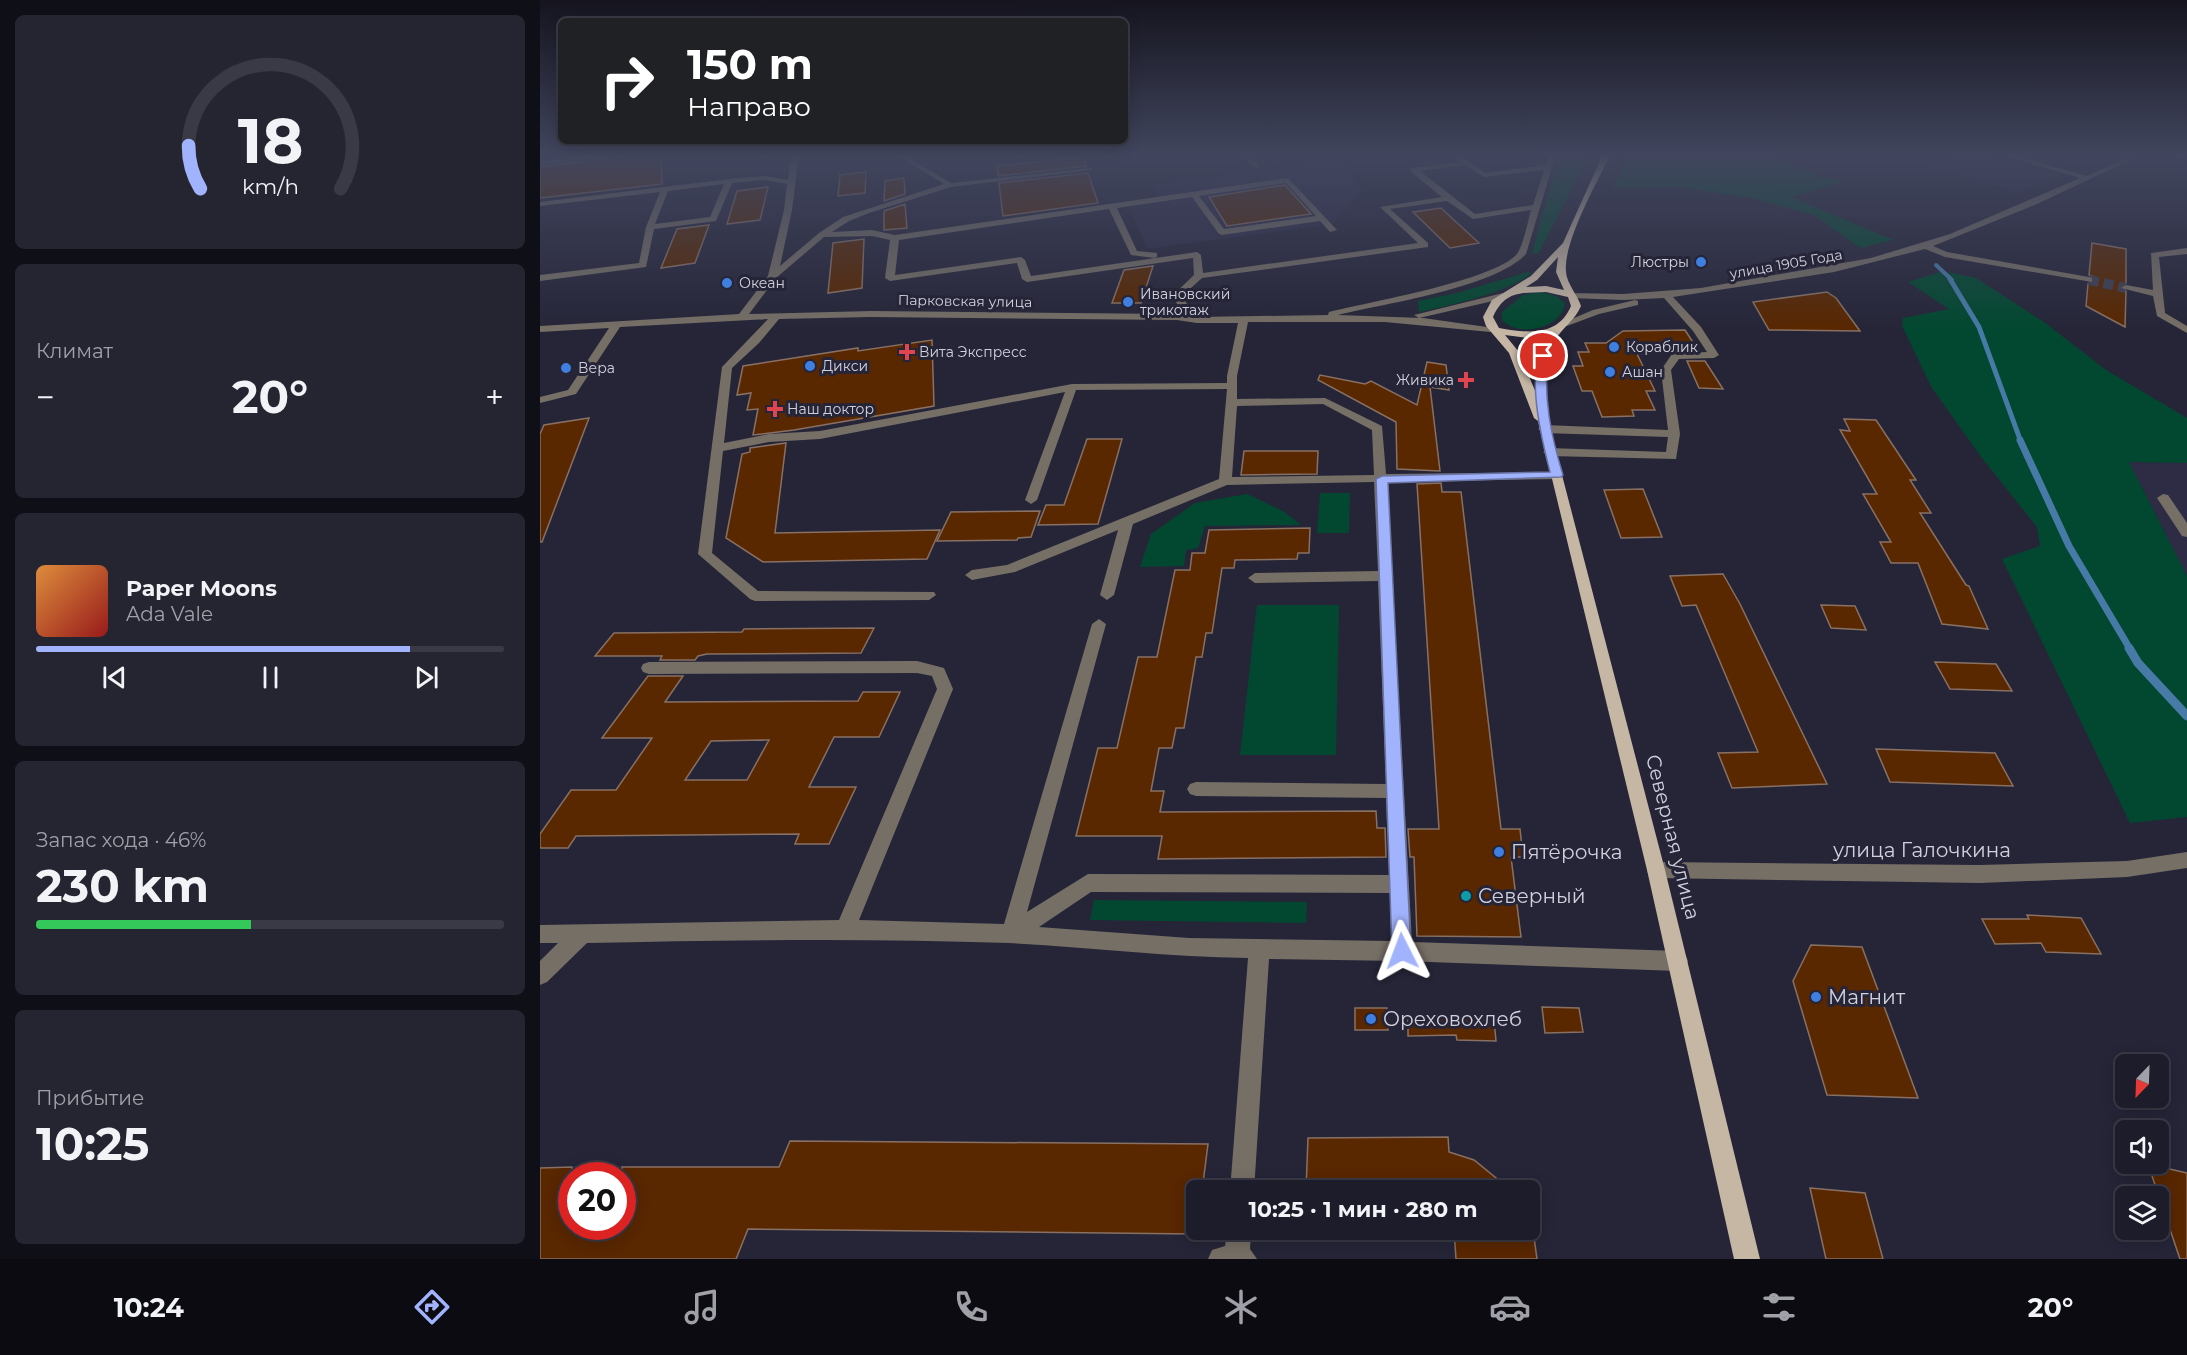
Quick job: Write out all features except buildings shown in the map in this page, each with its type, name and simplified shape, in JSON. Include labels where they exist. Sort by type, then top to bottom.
[{"type":"main road","name":"Северная улица","points":[[1544,429],[1541,371],[1543,356],[1547,344],[1563,326],[1575,306],[1563,284],[1560,270],[1569,238],[1580,213]]},
{"type":"main road","name":"Северная улица","points":[[1569,238],[1542,271],[1495,302],[1488,316],[1490,324],[1514,352],[1544,429],[1557,475],[1656,870],[1747,1259]]},
{"type":"main road","points":[[1507,294],[1537,288],[1570,295]]},
{"type":"main road","points":[[1497,331],[1529,335],[1549,333],[1563,326]]},
{"type":"street","points":[[540,278],[643,265],[650,227],[656,213]]},
{"type":"street","points":[[650,227],[714,219],[716,213]]},
{"type":"street","points":[[773,276],[786,213]]},
{"type":"street","points":[[742,317],[773,276],[822,235],[863,213]]},
{"type":"street","points":[[822,235],[872,232],[895,238],[1066,213]]},
{"type":"street","points":[[1115,213],[1134,253],[1182,257]]},
{"type":"street","points":[[1208,213],[1222,232],[1322,218]]},
{"type":"street","points":[[1317,213],[1333,230]]},
{"type":"street","points":[[1177,317],[1184,307],[1177,296],[1199,276],[1425,245],[1390,213]]},
{"type":"street","points":[[1468,213],[1473,217],[1501,213]]},
{"type":"street","points":[[1309,320],[1485,276],[1511,264],[1522,255],[1536,213]]},
{"type":"street","name":"улица 1905 Года","points":[[1563,326],[1603,310],[1667,296],[1724,289],[1829,270],[1925,246],[2004,213]]},
{"type":"street","points":[[895,238],[890,278],[1021,260],[1027,279],[1197,255],[1199,276]]},
{"type":"street","points":[[1925,246],[1945,254],[2089,280]]},
{"type":"street","points":[[2187,251],[2154,255],[2160,314],[2187,330]]},
{"type":"street","points":[[1562,276],[1575,287],[1604,297]]},
{"type":"street","points":[[2126,288],[2158,294]]},
{"type":"street","points":[[1410,294],[1394,302],[1390,307],[1396,313],[1416,316]]},
{"type":"street","name":"Парковская улица","points":[[1389,319],[1416,316],[1507,294]]},
{"type":"street","name":"улица 1905 Года","points":[[1570,295],[1667,296]]},
{"type":"street","points":[[1549,452],[1672,456],[1674,434],[1666,370],[1676,356],[1714,355],[1697,329],[1667,296]]},
{"type":"street","name":"Парковская улица","points":[[540,329],[742,317],[871,314],[1177,317],[1244,320],[1389,319],[1453,323],[1497,331]]},
{"type":"street","points":[[776,316],[755,341],[727,367],[705,554],[756,596],[928,595]]},
{"type":"street","points":[[1225,481],[1232,376],[1244,320]]},
{"type":"street","points":[[540,399],[572,392],[617,324]]},
{"type":"street","points":[[718,448],[769,438],[820,435],[1072,387],[1233,386]]},
{"type":"street","points":[[1031,500],[1072,387]]},
{"type":"street","points":[[1231,403],[1325,401],[1378,428],[1402,951]]},
{"type":"street","points":[[1544,429],[1674,434]]},
{"type":"street","points":[[972,575],[1010,569],[1225,481],[1557,475]]},
{"type":"street","points":[[2163,498],[2187,533]]},
{"type":"street","points":[[1107,595],[1127,521]]},
{"type":"street","points":[[1255,578],[1385,576]]},
{"type":"street","points":[[1011,934],[1100,624]]},
{"type":"street","points":[[649,668],[917,667],[938,672],[945,689],[845,929]]},
{"type":"street","points":[[1196,789],[1395,790]]},
{"type":"street","name":"улица Галочкина","points":[[1656,870],[1980,874],[2127,869],[2187,860]]},
{"type":"street","points":[[1011,934],[1088,883],[1398,884]]},
{"type":"street","points":[[540,934],[845,929],[1011,934],[1189,948],[1402,951],[1678,961]]},
{"type":"street","points":[[540,975],[584,932]]},
{"type":"street","points":[[1243,1180],[1259,949]]},
{"type":"street","points":[[1234,1259],[1237,1240]]},
{"type":"shaded area","points":[[1131,213],[1343,213],[1333,224],[1147,249]]},
{"type":"shaded area","points":[[2128,462],[2187,463],[2187,576],[2143,489]]},
{"type":"green space","points":[[1543,213],[1559,213],[1538,254],[1532,253]]},
{"type":"green space","points":[[1806,213],[1828,213],[1893,240],[1860,248],[1814,215]]},
{"type":"green space","points":[[1943,271],[1976,278],[2044,322],[2106,370],[2187,418],[2187,463],[2129,462],[2187,576],[2187,817],[2130,823],[2002,559],[2040,546],[2037,527],[1982,458],[1932,388],[1902,326],[1903,318],[1949,309],[1908,282]]},
{"type":"green space","points":[[1528,272],[1532,273],[1507,287],[1463,302],[1419,312],[1418,301],[1457,293]]},
{"type":"green space","points":[[1541,292],[1556,296],[1565,303],[1562,312],[1548,325],[1518,329],[1502,320],[1502,312],[1523,295]]},
{"type":"green space","points":[[1320,493],[1350,493],[1349,533],[1317,533]]},
{"type":"green space","points":[[1247,494],[1283,511],[1301,525],[1205,526],[1198,548],[1186,550],[1184,566],[1140,567],[1151,534],[1195,503]]},
{"type":"green space","points":[[1257,605],[1339,605],[1336,755],[1240,755]]},
{"type":"green space","points":[[1094,900],[1307,902],[1306,923],[1090,920]]},
{"type":"waterway","points":[[1936,265],[1952,280]]},
{"type":"waterway","points":[[1950,279],[1979,327],[2021,442]]},
{"type":"waterway","points":[[2020,440],[2069,546],[2130,649]]},
{"type":"waterway","points":[[2129,648],[2138,663],[2187,716]]},
{"type":"tunnel","points":[[2089,280],[2126,288]]},
{"type":"place","name":"Люстры","points":[[1701,262]]},
{"type":"place","name":"Океан","points":[[727,283]]},
{"type":"place","name":"Ивановский трикотаж","points":[[1128,302]]},
{"type":"place","name":"Кораблик","points":[[1614,347]]},
{"type":"place","name":"Вита Экспресс","points":[[907,352]]},
{"type":"place","name":"Дикси","points":[[810,366]]},
{"type":"place","name":"Вера","points":[[566,368]]},
{"type":"place","name":"Ашан","points":[[1610,372]]},
{"type":"place","name":"Живика","points":[[1466,380]]},
{"type":"place","name":"Наш доктор","points":[[775,409]]},
{"type":"place","name":"Пятёрочка","points":[[1499,852]]},
{"type":"place","name":"Северный","points":[[1466,896]]},
{"type":"place","name":"Магнит","points":[[1816,997]]},
{"type":"place","name":"Ореховохлеб","points":[[1371,1019]]},
{"type":"route","points":[[1402,951],[1382,479],[1557,475],[1544,429],[1541,371],[1543,356]]}]
